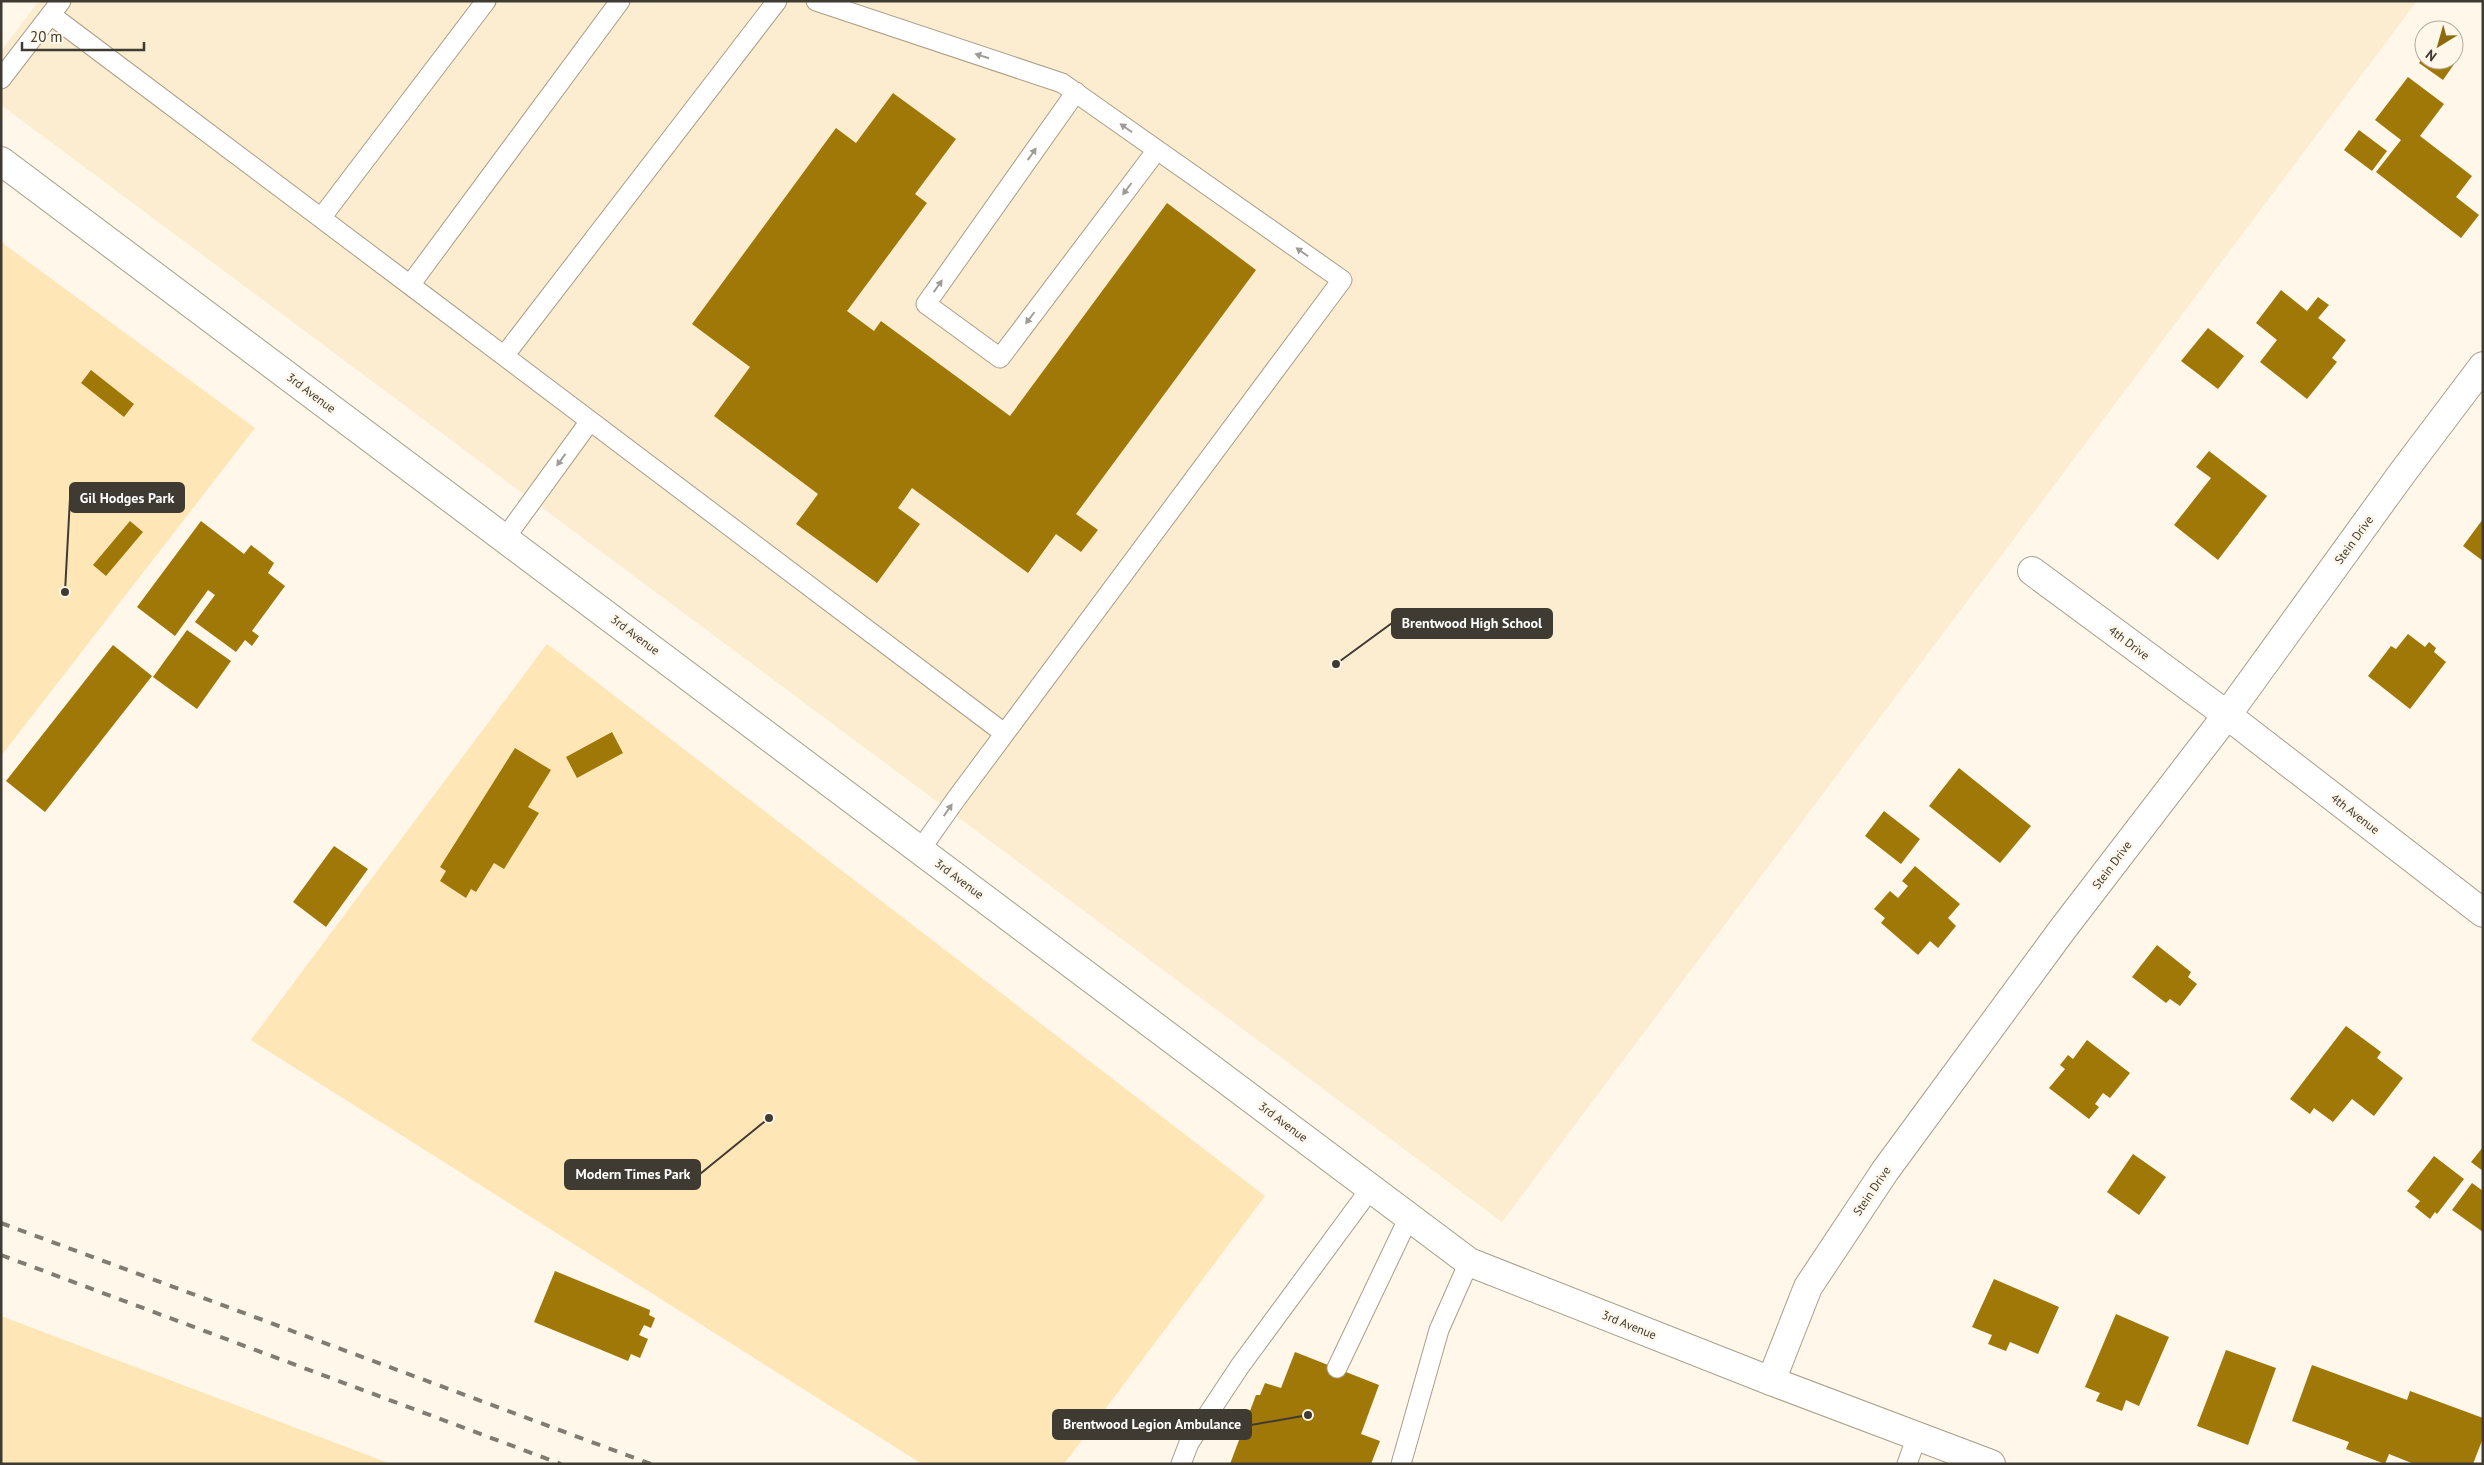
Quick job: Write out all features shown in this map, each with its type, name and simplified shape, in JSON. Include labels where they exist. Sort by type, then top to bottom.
[{"type":"street","name":"3rd Avenue","points":[[1,161],[1469,1262],[1771,1382],[1991,1464]]},
{"type":"street","name":"Stein Drive","points":[[1771,1382],[1808,1287],[1885,1172],[2062,930],[2227,715],[2483,366]]},
{"type":"street","name":"4th Drive","points":[[2032,570],[2227,715]]},
{"type":"street","name":"4th Avenue","points":[[2227,715],[2483,913]]},
{"type":"lane","points":[[321,218],[486,1]]},
{"type":"lane","points":[[410,285],[620,1]]},
{"type":"lane","points":[[504,356],[777,1]]},
{"type":"lane","points":[[816,1],[1062,83],[1342,280],[1004,733],[920,850]]},
{"type":"lane","points":[[1,80],[56,8],[321,218],[1004,733]]},
{"type":"lane","points":[[1076,92],[926,304],[1000,358],[1157,150]]},
{"type":"lane","points":[[506,538],[590,421]]},
{"type":"lane","points":[[1181,1464],[1188,1443],[1240,1366],[1371,1188]]},
{"type":"lane","points":[[1337,1368],[1409,1217]]},
{"type":"lane","points":[[1401,1464],[1439,1330],[1469,1262]]},
{"type":"lane","points":[[1907,1464],[1917,1436]]},
{"type":"shaded area","points":[[39,1],[2417,1],[1502,1222],[1,105],[1,51]]},
{"type":"shaded area","points":[[1,242],[255,428],[1,756]]},
{"type":"shaded area","points":[[547,644],[1265,1196],[1064,1464],[922,1464],[251,1040]]},
{"type":"shaded area","points":[[1,1316],[391,1464],[1,1464]]},
{"type":"building","points":[[2429,70],[2450,70],[2443,80]]},
{"type":"building","points":[[2408,77],[2444,104],[2420,136],[2472,176],[2456,197],[2479,215],[2461,238],[2376,172],[2401,140],[2375,120]]},
{"type":"building","points":[[893,93],[956,139],[915,194],[927,203],[847,311],[874,331],[881,321],[1010,416],[1167,203],[1256,270],[1076,514],[1098,530],[1081,552],[1056,534],[1028,573],[912,488],[898,508],[920,524],[877,583],[796,524],[818,494],[714,416],[750,367],[692,324],[836,128],[856,143]]},
{"type":"building","points":[[2359,130],[2387,151],[2372,171],[2344,150]]},
{"type":"building","points":[[2281,290],[2307,311],[2318,297],[2329,305],[2318,318],[2346,340],[2332,358],[2337,362],[2307,399],[2260,362],[2277,340],[2256,323]]},
{"type":"building","points":[[2208,328],[2244,356],[2218,389],[2181,361]]},
{"type":"building","points":[[91,370],[134,404],[124,417],[81,383]]},
{"type":"building","points":[[2209,451],[2267,496],[2218,560],[2174,525],[2211,478],[2196,467]]},
{"type":"building","points":[[2483,519],[2483,561],[2463,546]]},
{"type":"building","points":[[130,521],[143,532],[106,576],[93,565]]},
{"type":"building","points":[[201,521],[244,554],[251,545],[274,563],[268,573],[285,586],[252,631],[259,636],[252,646],[245,640],[236,652],[195,622],[215,595],[208,590],[175,636],[137,607]]},
{"type":"building","points":[[187,630],[231,661],[197,709],[153,677]]},
{"type":"building","points":[[2408,634],[2425,647],[2429,642],[2436,648],[2434,652],[2446,662],[2410,709],[2368,676],[2391,646],[2396,649]]},
{"type":"building","points":[[113,645],[152,676],[45,812],[6,781]]},
{"type":"building","points":[[612,732],[623,753],[577,778],[566,757]]},
{"type":"building","points":[[515,748],[551,770],[528,807],[539,813],[504,869],[494,863],[476,892],[471,889],[466,898],[440,881],[446,871],[440,867]]},
{"type":"building","points":[[1959,768],[2031,826],[2000,863],[1929,806]]},
{"type":"building","points":[[1884,811],[1920,839],[1901,864],[1865,836]]},
{"type":"building","points":[[334,846],[368,869],[326,927],[293,902]]},
{"type":"building","points":[[1915,866],[1960,904],[1948,918],[1956,926],[1938,948],[1930,941],[1918,955],[1881,923],[1885,918],[1874,909],[1890,891],[1898,898],[1908,886],[1902,881]]},
{"type":"building","points":[[2157,945],[2191,972],[2188,977],[2197,984],[2180,1006],[2170,999],[2166,1003],[2132,977]]},
{"type":"building","points":[[2346,1026],[2381,1052],[2377,1058],[2403,1078],[2374,1116],[2352,1099],[2333,1122],[2314,1108],[2310,1114],[2290,1099]]},
{"type":"building","points":[[2087,1040],[2130,1073],[2110,1098],[2103,1093],[2095,1104],[2099,1107],[2089,1119],[2049,1088],[2065,1069],[2060,1065],[2068,1055],[2073,1059]]},
{"type":"building","points":[[2483,1147],[2483,1171],[2471,1162]]},
{"type":"building","points":[[2133,1154],[2166,1177],[2139,1215],[2107,1192]]},
{"type":"building","points":[[2434,1156],[2464,1179],[2437,1214],[2435,1212],[2430,1219],[2415,1207],[2420,1201],[2407,1191]]},
{"type":"building","points":[[2472,1183],[2483,1191],[2483,1232],[2452,1210]]},
{"type":"building","points":[[555,1271],[650,1310],[649,1315],[655,1318],[651,1328],[644,1325],[639,1335],[648,1339],[640,1358],[631,1354],[628,1361],[534,1322]]},
{"type":"building","points":[[1994,1279],[2059,1307],[2038,1354],[2010,1342],[2006,1351],[1988,1344],[1992,1335],[1972,1327]]},
{"type":"building","points":[[2116,1314],[2169,1337],[2139,1406],[2126,1400],[2122,1411],[2096,1401],[2100,1393],[2085,1387]]},
{"type":"building","points":[[2226,1350],[2276,1368],[2248,1445],[2197,1426]]},
{"type":"building","points":[[1295,1352],[1379,1385],[1361,1434],[1380,1441],[1371,1464],[1230,1464],[1256,1395],[1260,1395],[1265,1383],[1281,1388]]},
{"type":"building","points":[[2312,1365],[2407,1400],[2410,1391],[2483,1418],[2483,1438],[2473,1464],[2414,1464],[2389,1454],[2385,1464],[2346,1449],[2349,1442],[2292,1421]]},
{"type":"railway","points":[[1,1223],[651,1464]]},
{"type":"railway","points":[[1,1255],[561,1464]]},
{"type":"place","name":"Gil Hodges Park","points":[[65,592]]},
{"type":"place","name":"Brentwood High School","points":[[1336,664]]},
{"type":"place","name":"Modern Times Park","points":[[769,1118]]},
{"type":"place","name":"Brentwood Legion Ambulance","points":[[1308,1415]]}]
